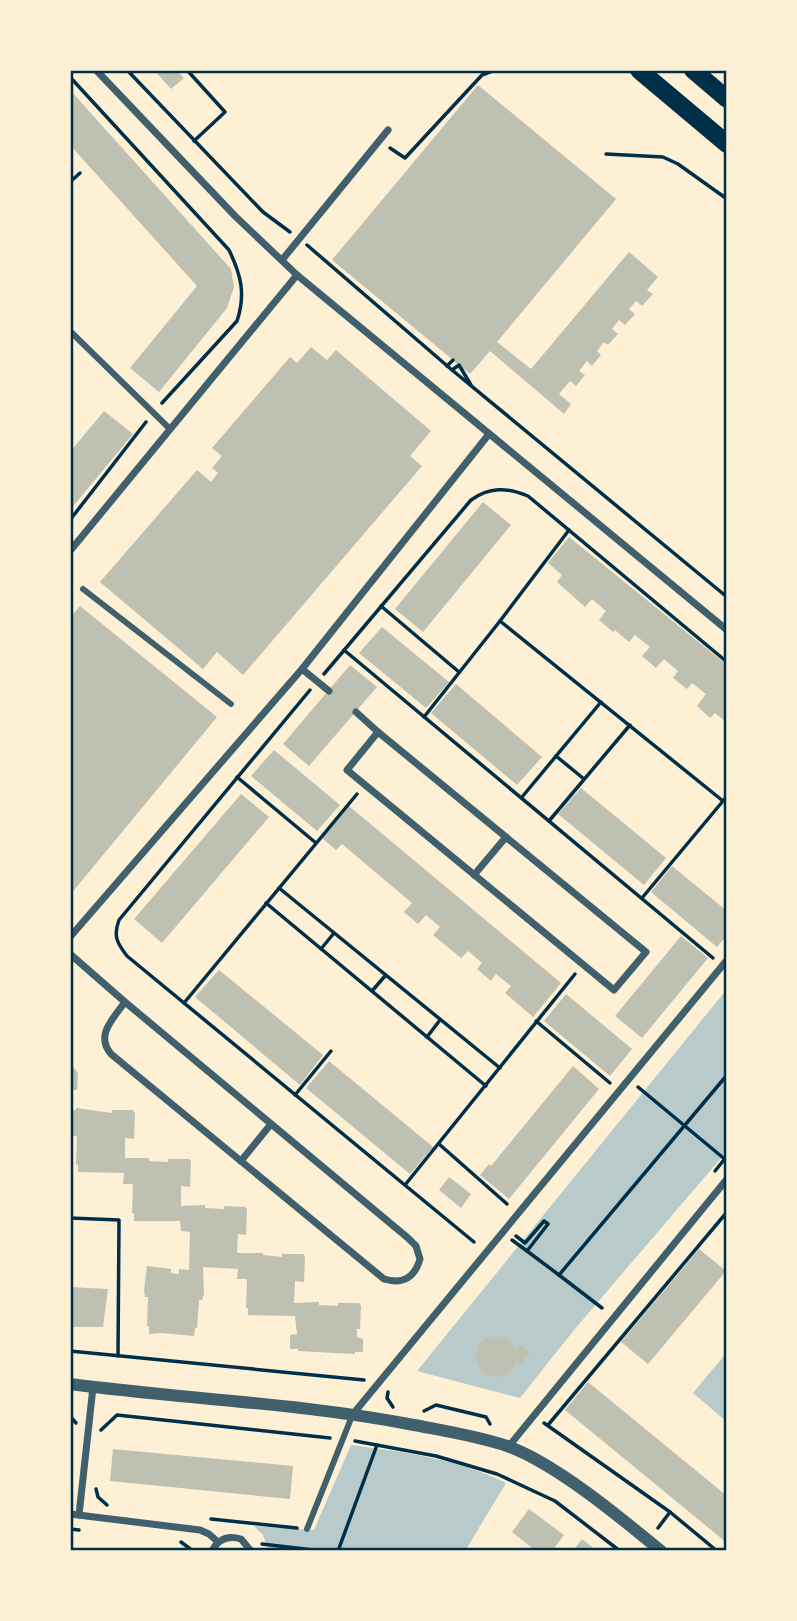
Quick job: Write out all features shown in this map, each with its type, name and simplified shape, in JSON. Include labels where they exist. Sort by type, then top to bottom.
[{"type":"main road","points":[[639,70],[727,144]]},
{"type":"main road","points":[[693,70],[727,99]]},
{"type":"street","points":[[96,70],[235,216],[297,275],[727,630]]},
{"type":"street","points":[[282,260],[388,130]]},
{"type":"street","points":[[70,551],[297,275]]},
{"type":"street","points":[[70,331],[170,429]]},
{"type":"street","points":[[70,937],[302,668],[489,434]]},
{"type":"street","points":[[83,589],[231,704]]},
{"type":"street","points":[[302,668],[329,691]]},
{"type":"street","points":[[356,712],[646,952],[614,990],[346,770],[378,732]]},
{"type":"street","points":[[474,875],[506,837]]},
{"type":"street","points":[[70,954],[408,1238],[416,1246],[419,1255],[415,1272],[404,1281],[384,1279],[108,1050],[104,1045],[104,1034],[125,1002]]},
{"type":"street","points":[[306,1529],[353,1414],[727,960]]},
{"type":"street","points":[[241,1161],[271,1124]]},
{"type":"street","points":[[509,1446],[727,1179]]},
{"type":"street","points":[[70,1384],[353,1414],[509,1446],[573,1484],[661,1551]]},
{"type":"street","points":[[79,1515],[93,1387]]},
{"type":"street","points":[[70,1514],[200,1530],[218,1542]]},
{"type":"street","points":[[212,1551],[218,1542],[229,1537],[246,1543],[251,1551]]},
{"type":"path","points":[[127,70],[263,212],[300,238],[447,366],[727,597]]},
{"type":"path","points":[[187,70],[225,112],[194,141]]},
{"type":"path","points":[[379,141],[405,158],[482,75],[495,70]]},
{"type":"path","points":[[70,76],[229,250],[242,282],[241,307],[237,321],[153,413],[70,520]]},
{"type":"path","points":[[606,154],[663,157],[678,164],[727,199]]},
{"type":"path","points":[[70,182],[80,173]]},
{"type":"path","points":[[447,366],[453,360]]},
{"type":"path","points":[[452,370],[459,365],[472,387]]},
{"type":"path","points":[[474,1242],[127,956],[117,944],[115,931],[119,920],[317,681],[471,500],[480,493],[498,488],[527,496],[727,662]]},
{"type":"path","points":[[424,716],[569,530]]},
{"type":"path","points":[[381,606],[459,672]]},
{"type":"path","points":[[500,621],[723,801]]},
{"type":"path","points":[[344,650],[717,961]]},
{"type":"path","points":[[521,798],[601,702]]},
{"type":"path","points":[[549,821],[630,726]]},
{"type":"path","points":[[556,756],[585,779]]},
{"type":"path","points":[[237,777],[316,843]]},
{"type":"path","points":[[184,1003],[364,785]]},
{"type":"path","points":[[642,898],[727,796]]},
{"type":"path","points":[[279,888],[500,1068]]},
{"type":"path","points":[[267,903],[486,1086]]},
{"type":"path","points":[[321,949],[334,933]]},
{"type":"path","points":[[405,1185],[583,964]]},
{"type":"path","points":[[372,991],[385,976]]},
{"type":"path","points":[[427,1037],[440,1020]]},
{"type":"path","points":[[537,1021],[611,1084]]},
{"type":"path","points":[[295,1095],[331,1051]]},
{"type":"path","points":[[559,1275],[727,1075]]},
{"type":"path","points":[[629,1079],[727,1161]]},
{"type":"path","points":[[439,1144],[507,1204]]},
{"type":"path","points":[[548,1425],[727,1212]]},
{"type":"path","points":[[70,1218],[120,1220],[118,1356]]},
{"type":"path","points":[[527,1251],[548,1224],[544,1221],[525,1243],[514,1238],[527,1251],[603,1308]]},
{"type":"path","points":[[338,1551],[377,1444]]},
{"type":"path","points":[[94,1483],[98,1497],[104,1504],[115,1509]]},
{"type":"path","points":[[648,1541],[670,1512]]},
{"type":"path","points":[[206,1518],[306,1529]]},
{"type":"path","points":[[246,1543],[322,1551]]},
{"type":"shaded area","points":[[727,989],[727,1151],[574,1330],[520,1398],[417,1371]]},
{"type":"shaded area","points":[[727,1352],[727,1422],[693,1393]]},
{"type":"shaded area","points":[[351,1445],[450,1462],[506,1483],[465,1551],[269,1551],[263,1535],[254,1526],[314,1530]]},
{"type":"building","points":[[154,70],[176,70],[184,78],[171,89]]},
{"type":"building","points":[[478,85],[616,199],[497,342],[531,369],[629,252],[658,277],[647,290],[653,294],[642,306],[636,301],[629,309],[635,314],[625,325],[619,320],[612,329],[618,334],[608,345],[604,342],[597,351],[601,355],[592,366],[587,361],[579,371],[585,375],[576,386],[570,381],[559,394],[571,404],[564,414],[490,351],[470,374],[332,260]]},
{"type":"building","points":[[70,90],[231,269],[234,287],[227,308],[159,392],[130,368],[197,286],[70,145]]},
{"type":"building","points":[[311,347],[327,360],[336,350],[431,431],[410,456],[422,466],[243,675],[217,652],[203,669],[100,582],[197,470],[211,482],[218,473],[212,468],[222,456],[212,448],[290,357],[297,363]]},
{"type":"building","points":[[104,411],[133,434],[70,510],[70,452]]},
{"type":"building","points":[[483,502],[511,525],[423,632],[395,609]]},
{"type":"building","points":[[569,537],[727,665],[727,723],[715,713],[710,718],[697,706],[706,694],[692,683],[687,689],[673,678],[678,671],[664,659],[656,668],[642,656],[650,647],[635,635],[629,642],[615,630],[613,632],[599,620],[606,611],[592,599],[585,607],[557,582],[562,575],[548,563]]},
{"type":"building","points":[[80,606],[217,717],[70,895],[70,618]]},
{"type":"building","points":[[382,627],[449,682],[426,708],[359,653]]},
{"type":"building","points":[[350,665],[377,687],[309,766],[283,744]]},
{"type":"building","points":[[456,684],[542,757],[517,785],[431,713]]},
{"type":"building","points":[[274,750],[340,805],[317,831],[251,776]]},
{"type":"building","points":[[581,788],[666,858],[644,885],[558,814]]},
{"type":"building","points":[[241,794],[269,817],[162,943],[134,919]]},
{"type":"building","points":[[349,806],[561,983],[533,1017],[505,993],[511,986],[496,974],[491,981],[477,969],[482,963],[468,951],[461,958],[433,935],[440,927],[426,915],[418,924],[404,912],[412,903],[342,844],[336,850],[322,838]]},
{"type":"building","points":[[672,866],[727,911],[727,935],[717,947],[651,892]]},
{"type":"building","points":[[681,936],[708,958],[642,1038],[615,1016]]},
{"type":"building","points":[[219,970],[323,1055],[300,1085],[195,997]]},
{"type":"building","points":[[566,994],[632,1049],[610,1076],[544,1021]]},
{"type":"building","points":[[329,1061],[433,1147],[410,1174],[306,1088]]},
{"type":"building","points":[[70,1062],[78,1073],[77,1090],[70,1090]]},
{"type":"building","points":[[573,1066],[599,1089],[509,1199],[480,1175],[489,1164],[491,1166]]},
{"type":"building","points":[[76,1108],[112,1113],[112,1110],[133,1110],[134,1139],[125,1138],[125,1158],[149,1158],[149,1161],[168,1162],[168,1159],[189,1159],[190,1187],[181,1186],[181,1206],[205,1205],[205,1208],[224,1209],[224,1206],[245,1207],[246,1235],[238,1234],[237,1253],[263,1253],[282,1257],[282,1254],[303,1254],[304,1282],[295,1281],[294,1303],[319,1302],[319,1305],[338,1306],[338,1303],[359,1303],[360,1329],[357,1329],[357,1337],[363,1339],[363,1352],[355,1354],[290,1349],[290,1335],[297,1334],[295,1316],[248,1315],[247,1279],[237,1279],[238,1269],[203,1267],[204,1294],[202,1300],[199,1300],[194,1336],[149,1334],[148,1297],[145,1297],[144,1291],[147,1266],[171,1269],[171,1273],[179,1274],[179,1269],[189,1270],[190,1232],[181,1231],[180,1221],[134,1221],[133,1184],[123,1184],[124,1173],[78,1172],[77,1136],[70,1136],[70,1110]]},
{"type":"building","points":[[449,1177],[471,1194],[461,1208],[439,1190]]},
{"type":"building","points":[[699,1249],[726,1271],[648,1364],[621,1342]]},
{"type":"building","points":[[70,1287],[108,1289],[103,1327],[70,1327]]},
{"type":"building","points":[[496,1336],[509,1340],[516,1350],[520,1345],[530,1353],[520,1365],[516,1362],[512,1371],[500,1377],[481,1371],[475,1359],[478,1346],[483,1340]]},
{"type":"building","points":[[588,1382],[727,1496],[727,1543],[565,1410]]},
{"type":"building","points":[[113,1449],[293,1466],[290,1499],[110,1481]]},
{"type":"building","points":[[529,1509],[564,1535],[552,1551],[536,1551],[512,1532]]},
{"type":"building","points":[[582,1539],[597,1551],[573,1551]]}]
